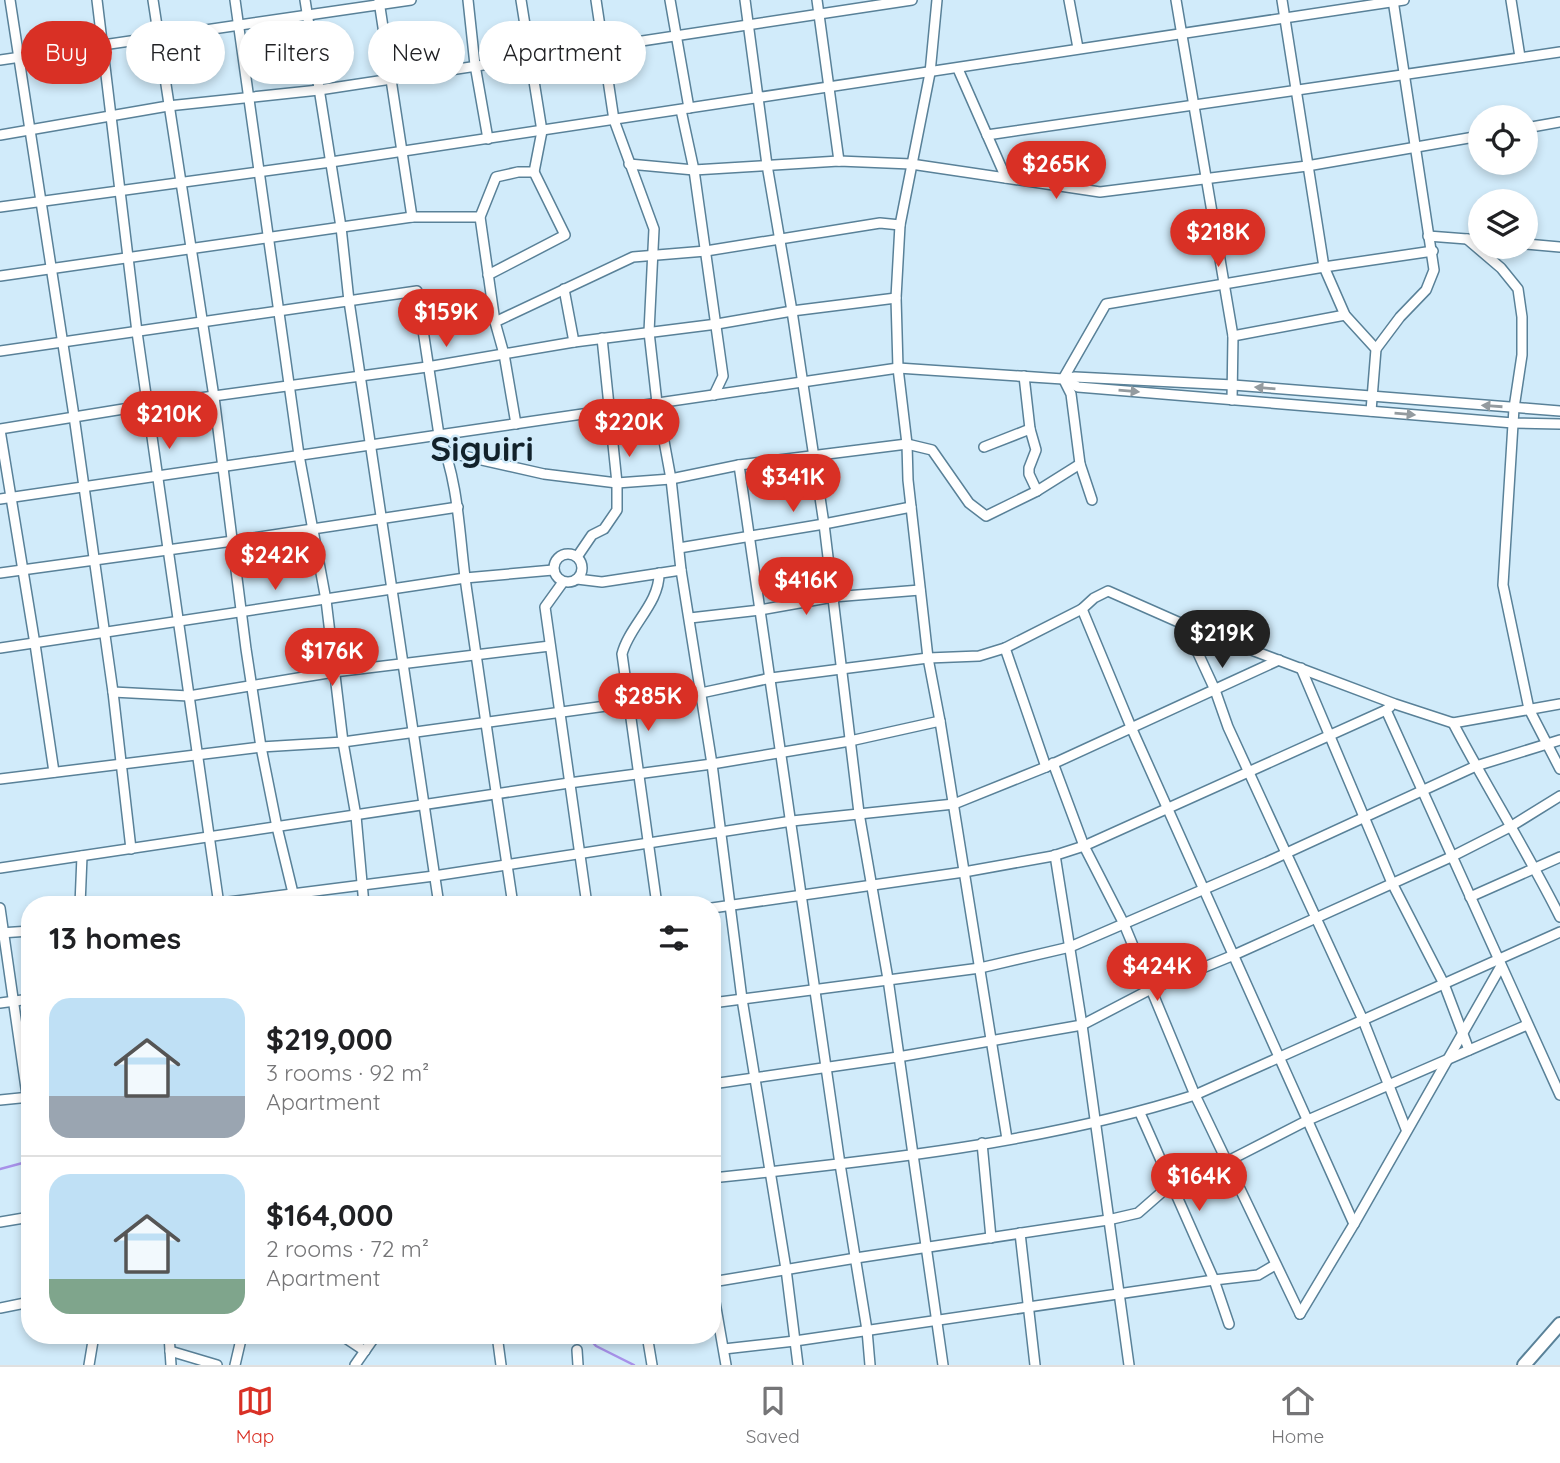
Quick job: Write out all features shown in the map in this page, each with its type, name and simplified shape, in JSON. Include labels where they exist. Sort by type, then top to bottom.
[{"type":"highway","points":[[1524,1365],[1560,1324]]},
{"type":"street","points":[[10,0],[85,486],[131,849]]},
{"type":"street","points":[[97,0],[100,21]]},
{"type":"street","points":[[153,0],[156,21]]},
{"type":"street","points":[[225,28],[239,26],[235,0]]},
{"type":"street","points":[[305,0],[341,227],[349,301],[437,896]]},
{"type":"street","points":[[273,21],[379,2],[411,0]]},
{"type":"street","points":[[468,0],[475,65],[488,139]]},
{"type":"street","points":[[521,0],[525,21]]},
{"type":"street","points":[[596,0],[599,21]]},
{"type":"street","points":[[670,0],[723,376],[715,395]]},
{"type":"street","points":[[745,0],[767,165],[824,524],[859,813],[888,979],[943,1365]]},
{"type":"street","points":[[817,0],[839,161]]},
{"type":"street","points":[[646,40],[888,1],[912,0]]},
{"type":"street","points":[[937,0],[930,73],[900,225],[896,298],[898,368],[928,658],[1007,1139]]},
{"type":"street","points":[[1069,0],[1078,48]]},
{"type":"street","points":[[1176,0],[1233,336],[1232,400]]},
{"type":"street","points":[[1282,0],[1324,267],[1345,315],[1376,349]]},
{"type":"street","points":[[0,207],[488,139],[1404,0]]},
{"type":"street","points":[[1511,0],[1520,57]]},
{"type":"street","points":[[1371,411],[1376,349],[1400,317],[1426,290],[1434,270],[1393,1]]},
{"type":"street","points":[[379,2],[382,21]]},
{"type":"street","points":[[987,135],[1560,52]]},
{"type":"street","points":[[0,60],[19,58]]},
{"type":"street","points":[[465,67],[479,64]]},
{"type":"street","points":[[958,69],[1006,178]]},
{"type":"street","points":[[0,135],[168,106],[319,90],[368,82]]},
{"type":"street","points":[[108,84],[138,332],[218,896]]},
{"type":"street","points":[[165,84],[214,397],[251,685],[276,827],[293,893]]},
{"type":"street","points":[[247,84],[299,455],[326,600],[356,816],[363,896]]},
{"type":"street","points":[[391,84],[412,217]]},
{"type":"street","points":[[488,275],[565,235],[534,172],[542,131],[536,84]]},
{"type":"street","points":[[608,84],[614,120],[654,229],[655,256],[649,332],[657,403],[671,479],[681,570],[712,764],[742,999],[768,1172],[786,1269],[797,1365]]},
{"type":"street","points":[[1538,126],[1560,122]]},
{"type":"street","points":[[628,164],[694,170],[839,161],[911,164],[1100,192],[1307,166],[1468,138]]},
{"type":"street","points":[[516,424],[504,354],[495,322],[480,218],[496,177],[534,172]]},
{"type":"street","points":[[0,276],[412,217],[480,218]]},
{"type":"street","points":[[495,322],[633,257],[706,251],[880,223],[900,225]]},
{"type":"street","points":[[1428,236],[1467,239],[1501,268],[1518,289],[1522,317],[1522,355],[1514,408],[1503,585],[1529,709],[1549,743],[1560,769]]},
{"type":"street","points":[[1538,245],[1560,247]]},
{"type":"street","points":[[1063,379],[1106,304],[1433,251]]},
{"type":"street","points":[[564,289],[574,342]]},
{"type":"street","points":[[0,351],[417,291],[439,435],[446,452],[458,507],[465,578],[512,896]]},
{"type":"street","points":[[54,772],[36,644],[0,429],[148,405],[428,367],[574,342],[896,298]]},
{"type":"street","points":[[1233,336],[1345,315]]},
{"type":"street","points":[[577,557],[592,535],[604,529],[617,510],[617,483],[602,338]]},
{"type":"street","points":[[0,499],[898,368],[1063,379],[1075,377],[1233,386],[1560,411]]},
{"type":"street","points":[[723,376],[738,391]]},
{"type":"street","points":[[1024,376],[1030,429],[1036,450],[1029,474],[1037,491]]},
{"type":"street","points":[[1063,379],[1079,387],[1513,423],[1560,424]]},
{"type":"street","points":[[1063,379],[1071,394],[1080,464],[1092,500]]},
{"type":"street","points":[[984,447],[1030,429]]},
{"type":"street","points":[[446,452],[544,474],[617,483],[671,479],[739,465],[907,444],[932,450],[969,503],[986,516],[1037,491],[1080,464]]},
{"type":"street","points":[[739,465],[870,1365]]},
{"type":"street","points":[[0,573],[458,507]]},
{"type":"street","points":[[678,548],[911,507]]},
{"type":"street","points":[[577,579],[582,565],[573,554],[563,554],[555,561],[553,570],[556,578],[563,582],[577,579],[602,582],[681,570]]},
{"type":"street","points":[[0,648],[465,578],[553,570]]},
{"type":"street","points":[[656,896],[622,654],[625,643],[656,592],[659,573]]},
{"type":"street","points":[[563,582],[545,607],[586,896]]},
{"type":"street","points":[[690,618],[760,610],[833,597],[920,590]]},
{"type":"street","points":[[0,779],[261,747],[344,742],[701,693],[771,678],[928,658],[979,656],[1005,648],[1082,609],[1094,598],[1108,592],[1185,625],[1453,723],[1560,704]]},
{"type":"street","points":[[1082,609],[1131,727],[1354,1224]]},
{"type":"street","points":[[1185,625],[1248,771],[1363,1020],[1406,1129]]},
{"type":"street","points":[[113,692],[189,696],[334,672],[550,646]]},
{"type":"street","points":[[1005,648],[1084,846],[1124,924],[1195,1095],[1300,1314],[1354,1224],[1499,964]]},
{"type":"street","points":[[271,896],[434,876],[792,821],[954,804],[1050,765],[1279,660]]},
{"type":"street","points":[[1301,668],[1392,883],[1444,984],[1469,1049]]},
{"type":"street","points":[[721,906],[964,872],[1055,855],[1084,846],[1395,704]]},
{"type":"street","points":[[1386,710],[1560,1095]]},
{"type":"street","points":[[0,868],[712,764],[850,741],[940,721]]},
{"type":"street","points":[[1453,723],[1536,869],[1560,917]]},
{"type":"street","points":[[721,1002],[980,968],[1070,947],[1204,890],[1476,766],[1560,740]]},
{"type":"street","points":[[721,1083],[898,1057],[1083,1025],[1151,989],[1234,956],[1451,858],[1510,827],[1560,796]]},
{"type":"street","points":[[1055,855],[1083,1025],[1094,1123],[1129,1365]]},
{"type":"street","points":[[80,896],[82,856]]},
{"type":"street","points":[[1470,897],[1560,857]]},
{"type":"street","points":[[0,908],[21,1052]]},
{"type":"street","points":[[2,933],[21,932]]},
{"type":"street","points":[[721,1177],[913,1154],[1140,1113],[1195,1095],[1279,1059],[1444,984],[1499,964],[1560,932]]},
{"type":"street","points":[[0,1003],[21,1000]]},
{"type":"street","points":[[721,1282],[786,1269],[1108,1220],[1138,1213],[1170,1185],[1228,1161],[1308,1120],[1527,1025]]},
{"type":"street","points":[[0,1100],[21,1098]]},
{"type":"street","points":[[1140,1113],[1214,1280],[1229,1324]]},
{"type":"street","points":[[982,1143],[991,1238]]},
{"type":"street","points":[[0,1222],[21,1218]]},
{"type":"street","points":[[1020,1233],[1035,1365]]},
{"type":"street","points":[[724,1349],[1258,1275],[1276,1265]]},
{"type":"street","points":[[0,1308],[21,1304]]},
{"type":"street","points":[[721,1333],[726,1365]]},
{"type":"street","points":[[89,1365],[92,1344]]},
{"type":"street","points":[[170,1344],[171,1365]]},
{"type":"street","points":[[235,1365],[240,1344]]},
{"type":"street","points":[[354,1344],[365,1351]]},
{"type":"street","points":[[356,1364],[370,1344]]},
{"type":"street","points":[[498,1344],[500,1365]]},
{"type":"street","points":[[648,1344],[652,1365]]},
{"type":"street","points":[[170,1350],[217,1365]]},
{"type":"street","points":[[577,1350],[578,1365]]},
{"type":"waterway","points":[[0,1169],[21,1163]]},
{"type":"waterway","points":[[594,1344],[634,1365]]},
{"type":"district","name":"Siguiri","points":[[482,448]]}]
